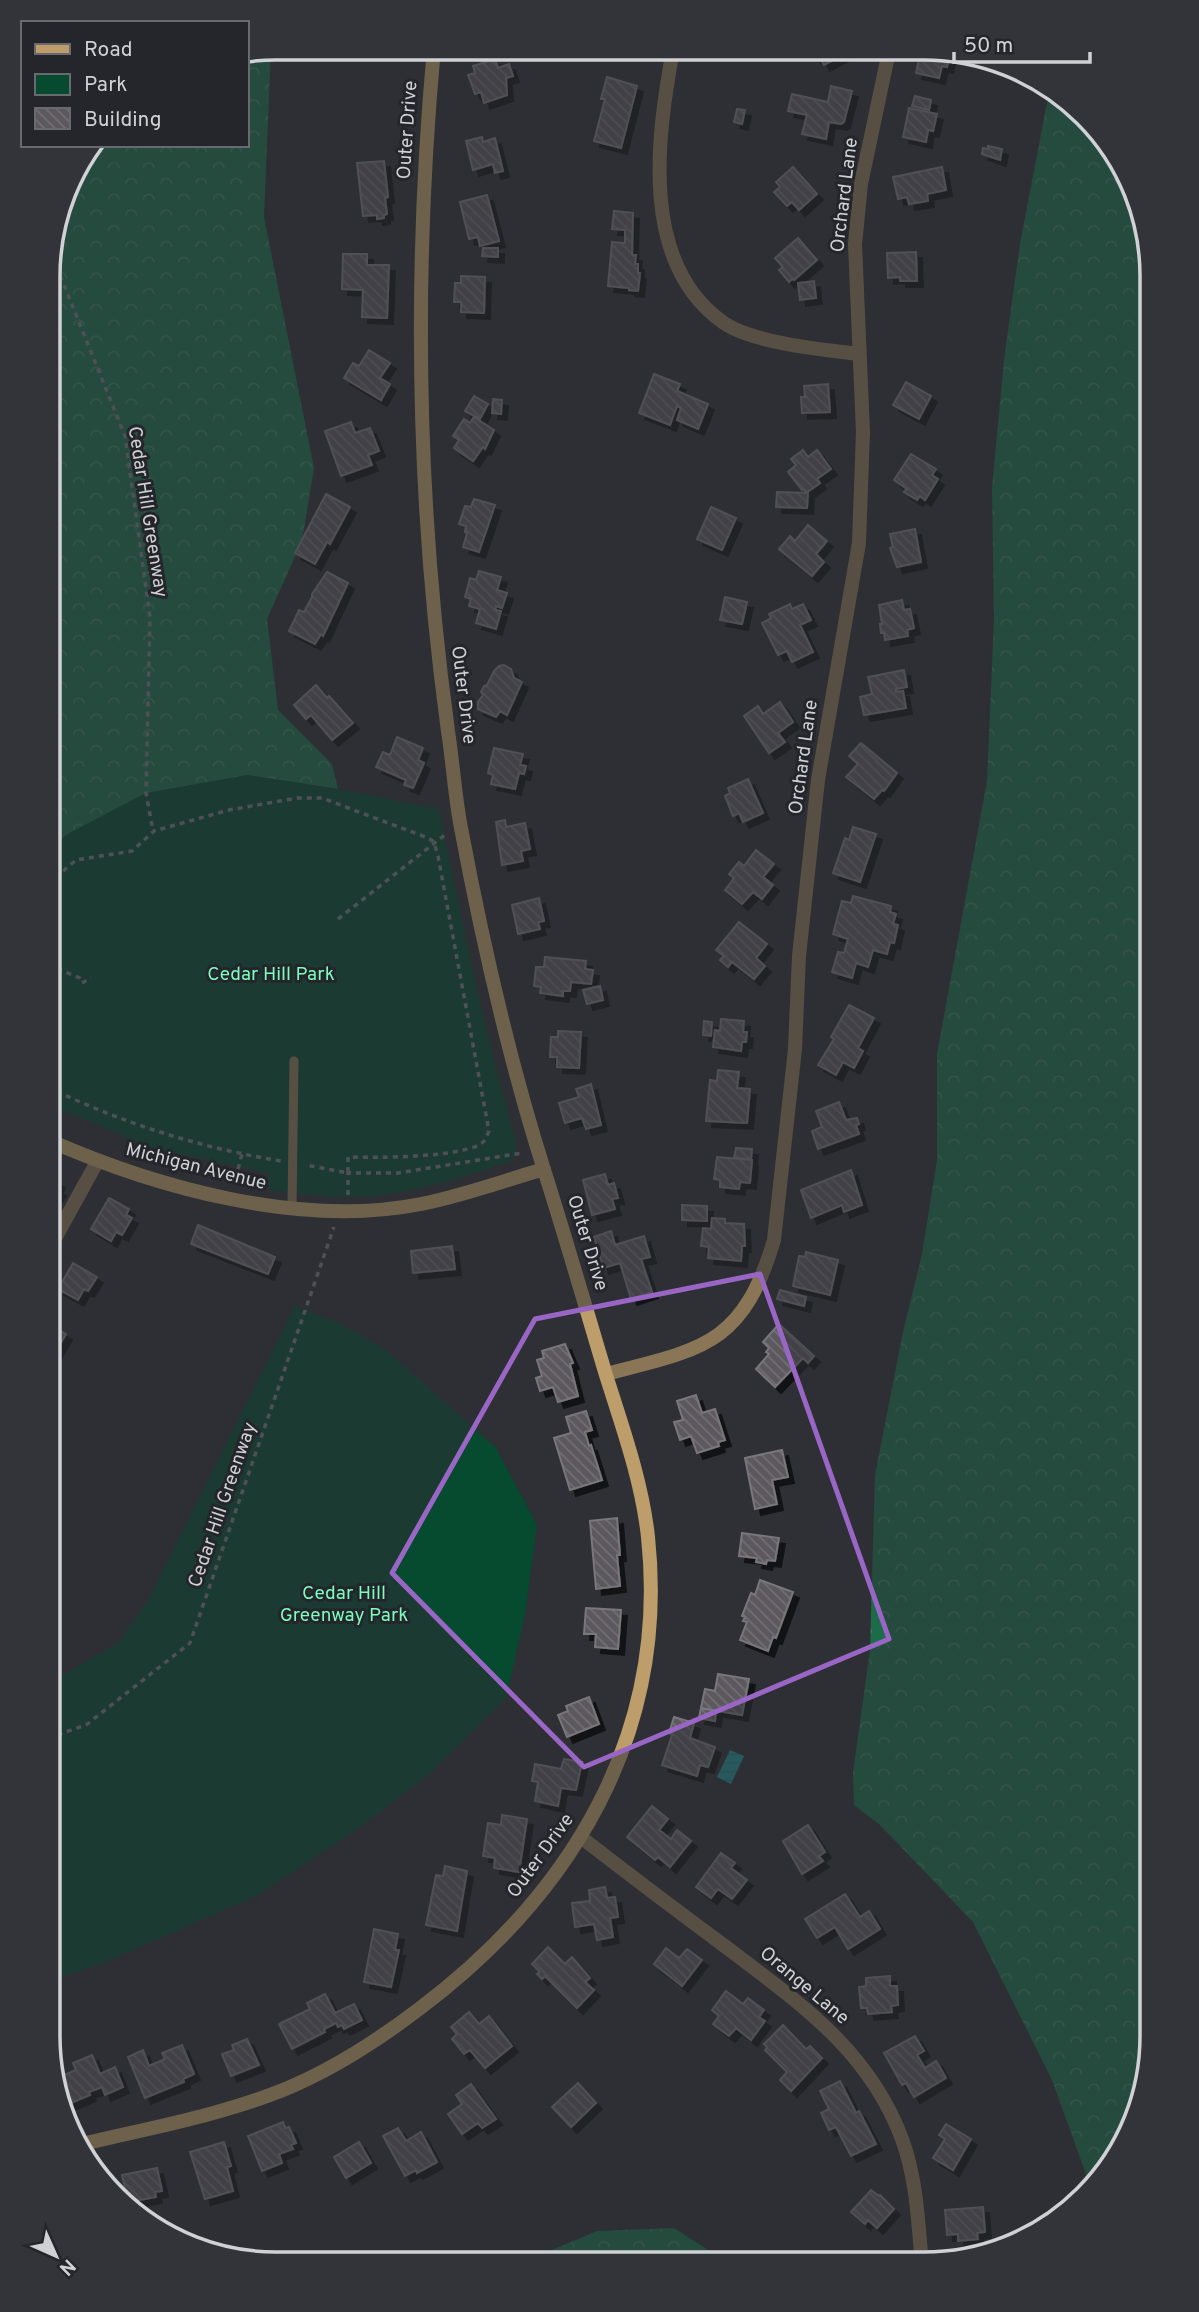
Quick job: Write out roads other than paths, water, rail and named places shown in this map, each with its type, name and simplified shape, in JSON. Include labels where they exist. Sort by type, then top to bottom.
[{"type":"street","name":"Outer Drive","points":[[88,2143],[208,2116],[280,2091],[312,2077],[388,2032],[454,1983],[525,1912],[582,1838],[612,1779],[636,1710],[647,1650],[651,1603],[648,1534],[639,1487],[497,1003],[462,831],[429,580],[422,419],[420,237],[433,60]]},
{"type":"street","points":[[671,60],[664,101],[659,163],[662,222],[688,286],[705,307],[725,324],[742,332],[807,348],[859,354]]},
{"type":"street","name":"Orchard Lane","points":[[606,1374],[676,1356],[703,1346],[725,1331],[753,1296],[774,1240],[794,1059],[799,956],[818,780],[859,543],[863,432],[856,233],[861,184],[887,60]]},
{"type":"street","name":"Michigan Avenue","points":[[60,1145],[97,1161],[187,1189],[278,1208],[343,1212],[420,1205],[544,1169]]},
{"type":"street","points":[[60,1229],[97,1161]]},
{"type":"street","name":"Orange Lane","points":[[582,1838],[804,2006],[850,2050],[887,2107],[902,2140],[914,2177],[921,2252]]},
{"type":"lane","points":[[292,1208],[294,1061]]},
{"type":"water","points":[[730,1750],[744,1756],[731,1784],[717,1777]]},
{"type":"park label","name":"Cedar Hill Park","points":[[271,975]]},
{"type":"park label","name":"Cedar Hill Greenway Park","points":[[344,1605]]}]
